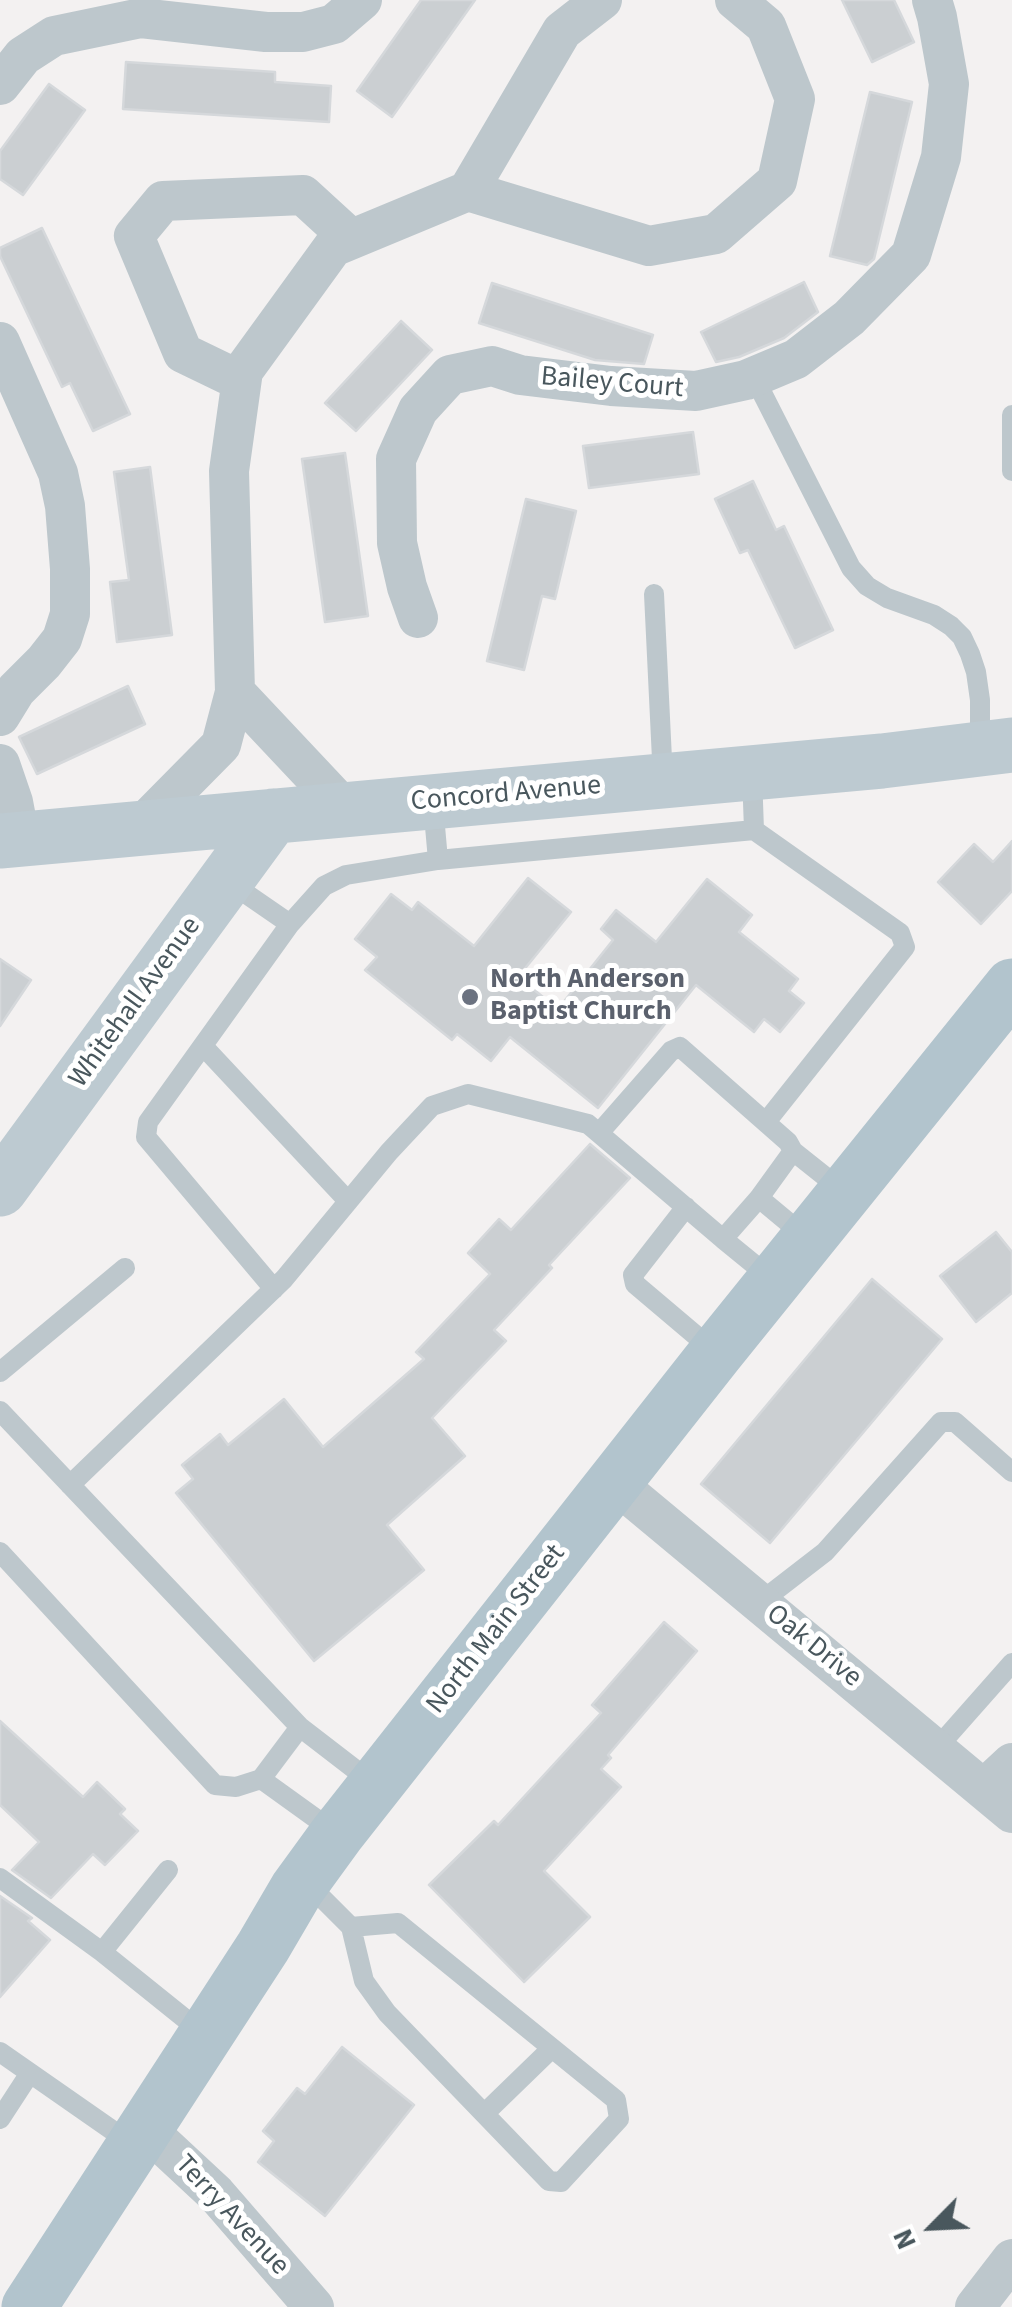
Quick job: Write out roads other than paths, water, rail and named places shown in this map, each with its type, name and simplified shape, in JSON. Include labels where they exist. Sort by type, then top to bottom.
[{"type":"main road","name":"North Main Street","points":[[29,2307],[304,1880],[338,1834],[774,1280],[1012,986]]},
{"type":"street","points":[[0,85],[23,56],[54,36],[141,18],[266,32],[303,32],[334,24],[362,0]]},
{"type":"street","points":[[140,828],[221,745],[235,692],[229,471],[243,371],[332,246],[468,191],[562,31],[602,0]]},
{"type":"street","points":[[468,191],[650,246],[716,234],[777,181],[795,99],[766,26],[735,0]]},
{"type":"street","name":"Bailey Court","points":[[418,618],[397,542],[396,459],[418,410],[450,375],[492,366],[520,375],[696,392],[754,377],[796,359],[849,318],[911,255],[941,157],[949,84],[932,0]]},
{"type":"street","points":[[241,382],[183,353],[134,236],[163,201],[304,195],[350,238]]},
{"type":"street","points":[[0,342],[58,473],[70,569],[70,614],[62,640],[16,690],[0,716]]},
{"type":"street","points":[[235,692],[346,810]]},
{"type":"street","name":"Concord Avenue","points":[[10,840],[664,782],[996,747]]},
{"type":"street","points":[[0,764],[13,802],[10,840]]},
{"type":"street","name":"Whitehall Avenue","points":[[0,1189],[273,816]]},
{"type":"street","name":"Oak Drive","points":[[614,1482],[936,1748],[1003,1788]]},
{"type":"street","name":"Terry Avenue","points":[[139,2136],[216,2194],[314,2307]]},
{"type":"street","points":[[975,2307],[1012,2259]]},
{"type":"lane","points":[[754,377],[851,568],[867,586],[887,598],[934,615],[962,638],[976,672],[980,700],[996,747]]},
{"type":"lane","points":[[1012,416],[1012,472]]},
{"type":"lane","points":[[654,594],[664,782]]},
{"type":"lane","points":[[752,773],[754,830]]},
{"type":"lane","points":[[433,802],[438,860]]},
{"type":"lane","points":[[274,1288],[146,1137],[148,1122],[290,924],[324,886],[346,876],[438,860],[754,830],[900,933],[905,947],[766,1122]]},
{"type":"lane","points":[[226,880],[290,924]]},
{"type":"lane","points":[[202,1046],[348,1201]]},
{"type":"lane","points":[[600,1132],[670,1051],[680,1047],[788,1142],[793,1151],[845,1192]]},
{"type":"lane","points":[[70,1484],[274,1288],[432,1106],[468,1094],[588,1124],[774,1280]]},
{"type":"lane","points":[[724,1239],[793,1151]]},
{"type":"lane","points":[[759,1198],[808,1238]]},
{"type":"lane","points":[[686,1207],[633,1275],[635,1284],[716,1353]]},
{"type":"lane","points":[[0,1372],[125,1268]]},
{"type":"lane","points":[[0,1411],[300,1727],[375,1786]]},
{"type":"lane","points":[[759,1603],[825,1552],[941,1422],[955,1422],[1012,1472]]},
{"type":"lane","points":[[0,1552],[214,1785],[236,1787],[261,1779],[300,1727]]},
{"type":"lane","points":[[936,1748],[1012,1663]]},
{"type":"lane","points":[[261,1779],[338,1834]]},
{"type":"lane","points":[[102,1952],[168,1870]]},
{"type":"lane","points":[[0,1878],[206,2035]]},
{"type":"lane","points":[[304,1880],[351,1927],[364,1981],[387,2012],[549,2180],[561,2182],[619,2119],[616,2100],[398,1924],[351,1927]]},
{"type":"lane","points":[[486,2114],[552,2048]]},
{"type":"lane","points":[[0,2052],[139,2136]]},
{"type":"lane","points":[[0,2119],[30,2073]]},
{"type":"place","name":"North Anderson Baptist Church","points":[[470,997]]}]
